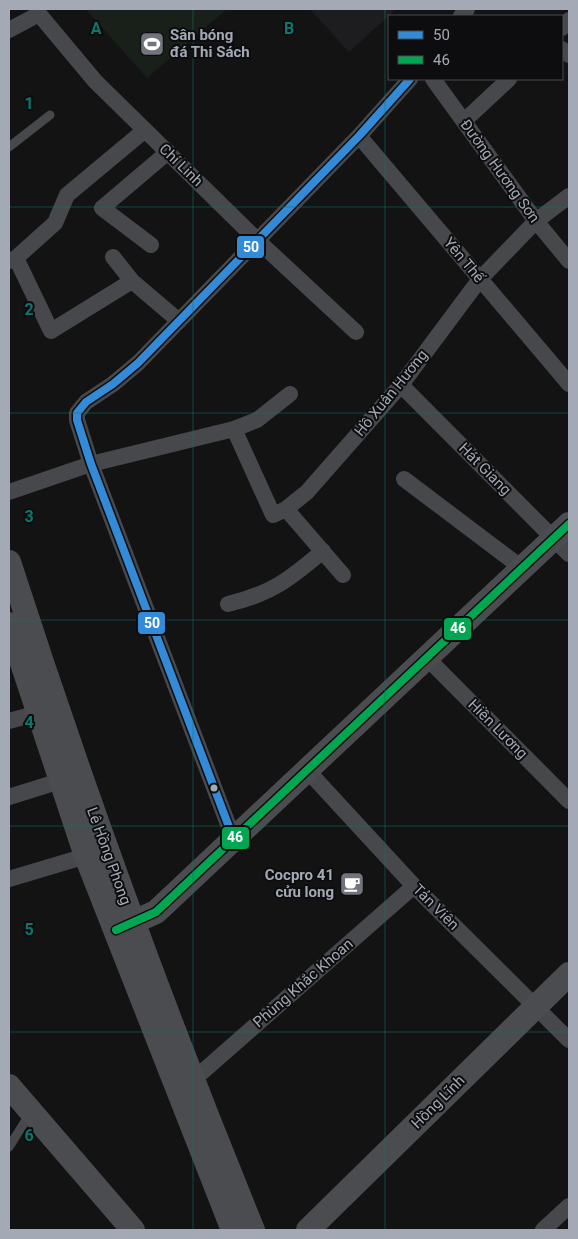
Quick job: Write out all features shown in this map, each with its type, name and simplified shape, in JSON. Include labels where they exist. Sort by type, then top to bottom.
[{"type":"main road","points":[[124,927],[156,912],[522,568],[564,539]]},
{"type":"main road","name":"Lê Hồng Phong","points":[[9,565],[80,776],[124,927],[233,1230]]},
{"type":"main road","name":"Lê Hồng Phong","points":[[9,624],[86,856],[124,927],[192,1080],[253,1230]]},
{"type":"main road","name":"Hồng Lĩnh","points":[[308,1230],[569,974]]},
{"type":"main road","points":[[9,1086],[133,1230]]},
{"type":"street","name":"Chí Linh","points":[[9,30],[37,11],[95,82],[356,332]]},
{"type":"street","points":[[234,840],[91,464],[77,420],[80,407],[127,373],[359,136],[409,80]]},
{"type":"street","name":"Đường Hương Sơn","points":[[434,80],[536,221],[569,261]]},
{"type":"street","points":[[464,121],[508,80]]},
{"type":"street","points":[[132,281],[51,331],[12,259],[55,223],[67,195],[145,130]]},
{"type":"street","name":"Yên Thế","points":[[359,136],[569,384]]},
{"type":"street","points":[[151,245],[102,208],[168,152]]},
{"type":"street","name":"Hồ Xuân Hương","points":[[286,509],[307,492],[401,384],[480,279],[536,221],[569,196]]},
{"type":"street","points":[[113,257],[132,281],[179,321]]},
{"type":"street","name":"Hát Giang","points":[[401,384],[564,539]]},
{"type":"street","points":[[9,492],[91,464],[234,429],[257,420],[290,394]]},
{"type":"street","points":[[234,429],[273,515],[286,509],[343,576]]},
{"type":"street","points":[[404,479],[522,568]]},
{"type":"street","points":[[228,604],[256,598],[293,578],[323,551]]},
{"type":"street","name":"Hiền Lương","points":[[427,658],[569,801]]},
{"type":"street","points":[[9,721],[38,713]]},
{"type":"street","name":"Tản Viên","points":[[307,770],[414,886],[569,1040]]},
{"type":"street","points":[[9,797],[60,781]]},
{"type":"street","points":[[9,879],[86,856]]},
{"type":"street","name":"Phùng Khắc Khoan","points":[[192,1080],[414,886]]},
{"type":"street","points":[[543,1230],[569,1206]]},
{"type":"lane","points":[[9,147],[50,116]]},
{"type":"lane","points":[[9,1147],[31,1112]]},
{"type":"shaded area","name":"Sân bóng đá Thi Sách","points":[[86,9],[227,9],[147,78]]},
{"type":"shaded area","points":[[310,9],[396,9],[388,15],[349,52]]},
{"type":"transit line","name":"50","points":[[234,840],[91,464],[77,420],[77,413],[86,402],[113,384],[138,363],[359,136],[409,80]]},
{"type":"transit line","name":"46","points":[[116,930],[156,912],[569,524]]},
{"type":"place","name":"Sân bóng đá Thi Sách","points":[[152,44]]},
{"type":"place","name":"Cocpro 41 cửu long","points":[[352,884]]}]
